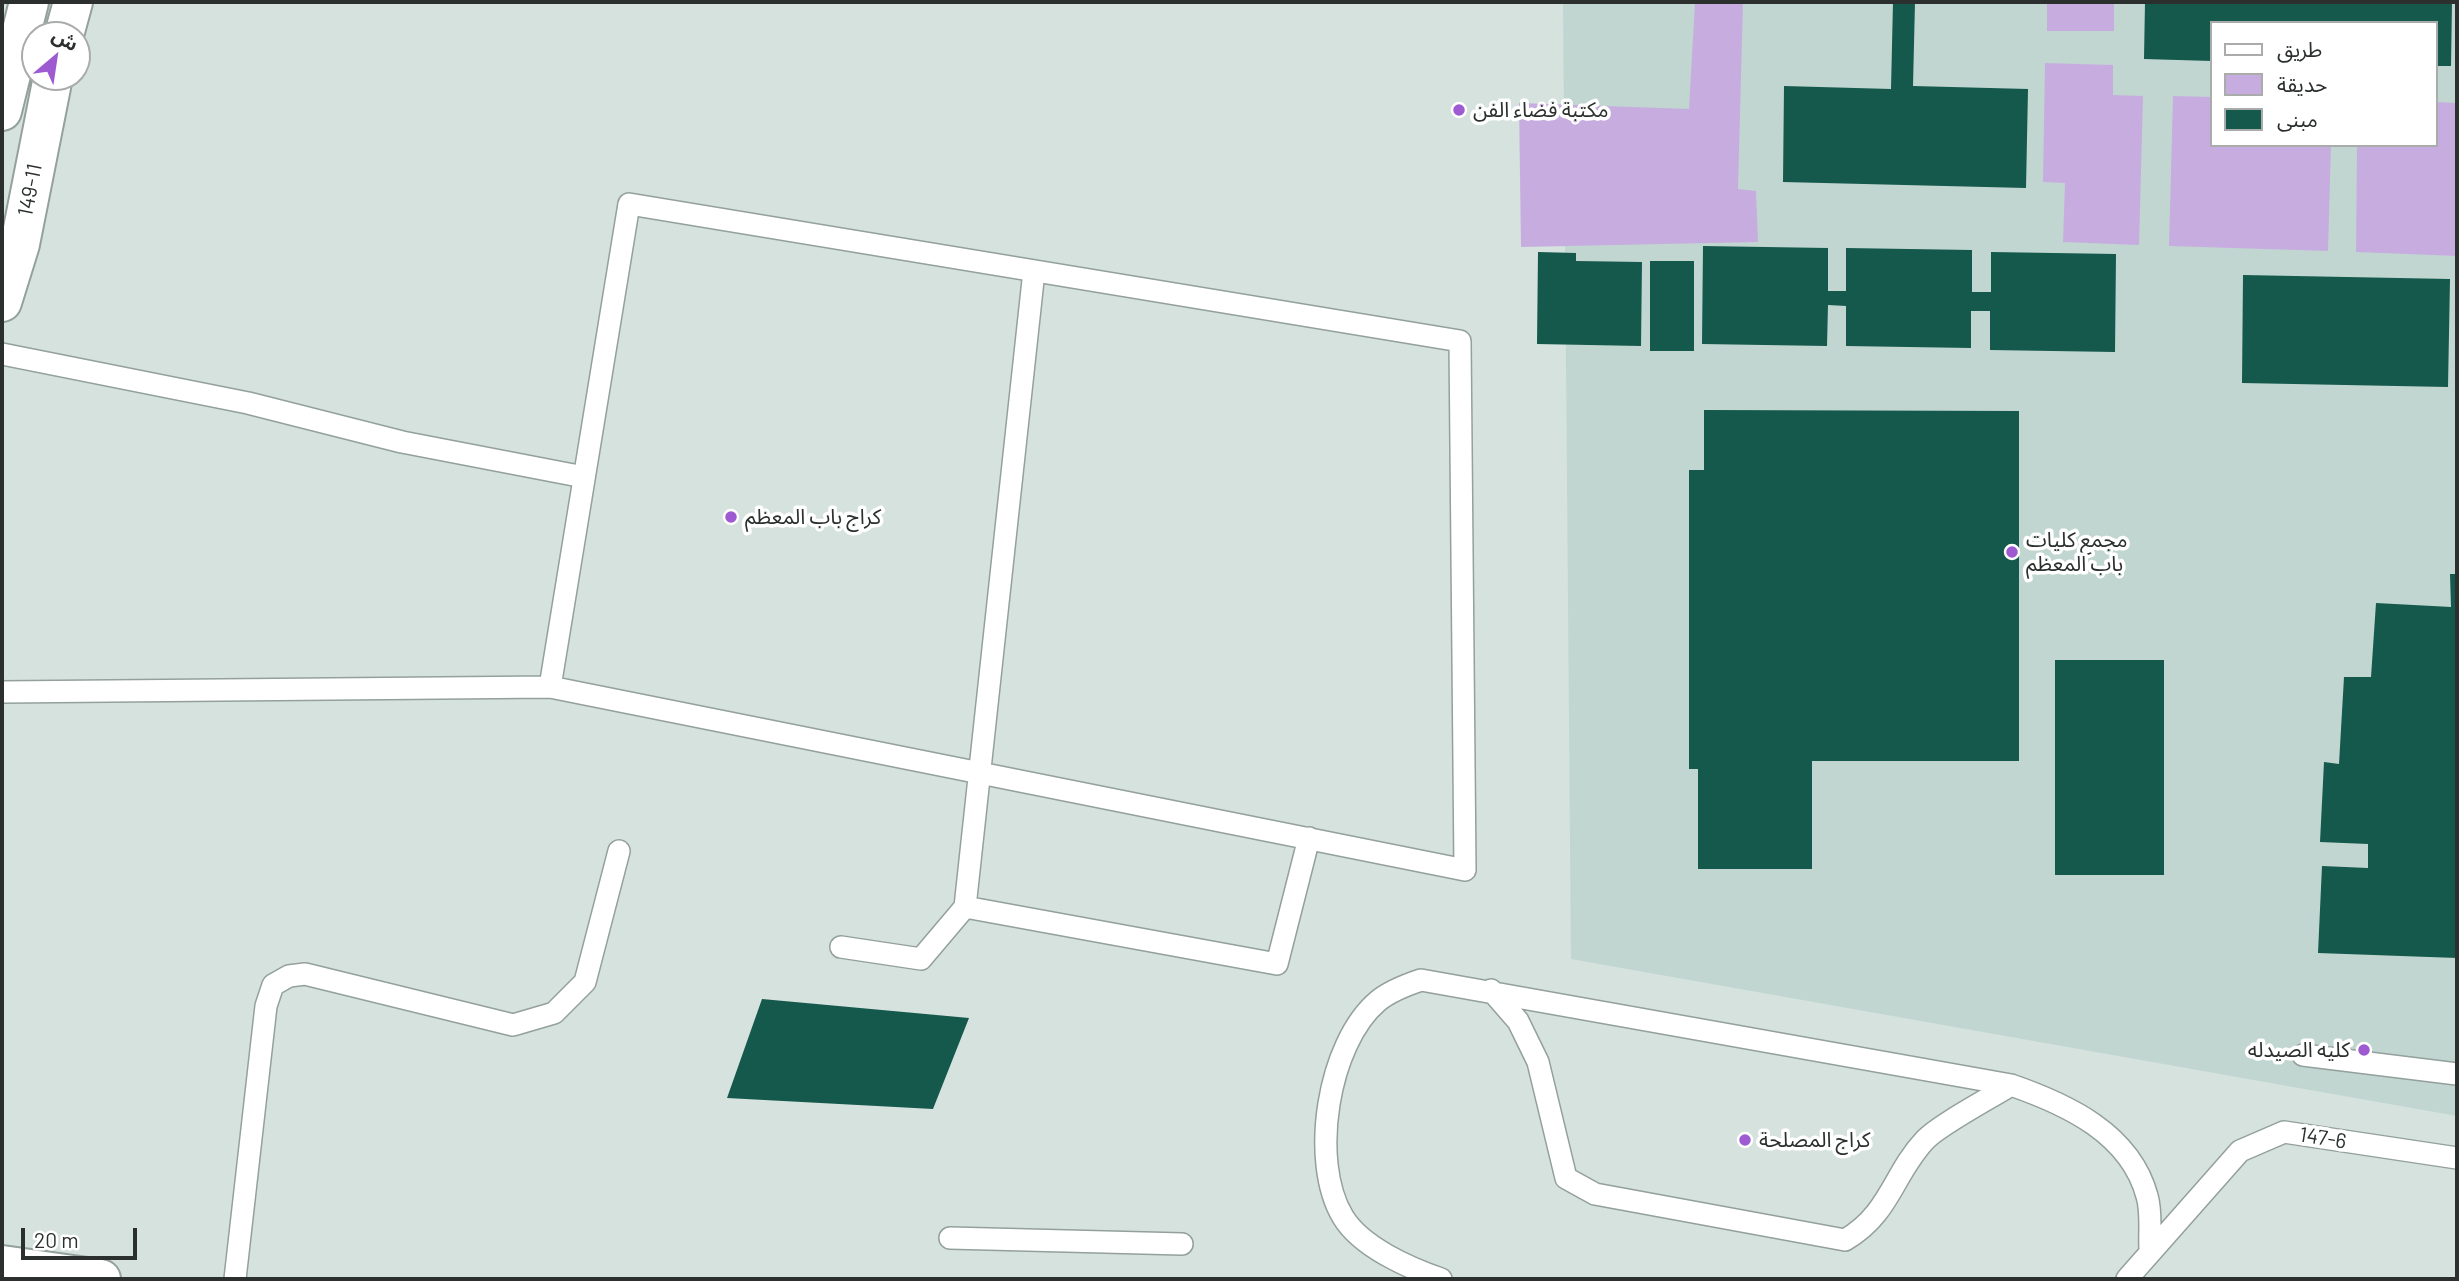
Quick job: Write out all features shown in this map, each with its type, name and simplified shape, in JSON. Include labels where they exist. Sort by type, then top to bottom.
[{"type":"street","points":[[4,89],[29,2]]},
{"type":"street","points":[[68,21],[73,2]]},
{"type":"street","name":"149-11","points":[[2,302],[20,244],[50,91]]},
{"type":"street","points":[[2,1265],[102,1279]]},
{"type":"lane","points":[[2,692],[550,687],[1465,870],[1460,341],[629,204],[550,687]]},
{"type":"lane","points":[[841,947],[921,959],[965,907],[1034,271]]},
{"type":"lane","points":[[2,354],[248,403],[402,442],[584,477]]},
{"type":"lane","points":[[965,907],[1277,964],[1309,838]]},
{"type":"lane","points":[[235,1279],[266,1006],[273,985],[289,976],[305,974],[513,1026],[554,1013],[585,982],[619,850]]},
{"type":"lane","points":[[1441,1279],[1379,1251],[1343,1218],[1329,1183],[1326,1143],[1328,1102],[1355,1027],[1377,1002],[1398,988],[1421,980],[1491,990],[2011,1085],[2060,1102],[2102,1129],[2134,1166],[2148,1196],[2150,1249]]},
{"type":"lane","points":[[1491,990],[1518,1021],[1538,1062],[1566,1178],[1595,1194],[1845,1240],[1865,1228],[1888,1202],[1925,1139],[2011,1085]]},
{"type":"lane","points":[[2303,1055],[2457,1074]]},
{"type":"lane","name":"147-6","points":[[2127,1279],[2150,1249],[2240,1151],[2284,1132],[2457,1158]]},
{"type":"lane","points":[[950,1238],[1182,1244]]},
{"type":"shaded area","name":"مجمع كليات باب المعظم","points":[[1563,2],[2457,2],[2457,1116],[1571,959]]},
{"type":"green space","points":[[1695,2],[1743,2],[1738,189],[1756,191],[1758,242],[1521,247],[1519,103],[1689,109]]},
{"type":"green space","points":[[2047,2],[2114,2],[2114,31],[2047,31]]},
{"type":"green space","points":[[2045,63],[2113,65],[2113,95],[2143,96],[2139,245],[2063,242],[2065,183],[2043,182]]},
{"type":"green space","points":[[2173,96],[2210,97],[2210,147],[2331,147],[2328,251],[2169,246]]},
{"type":"green space","points":[[2438,102],[2457,103],[2457,256],[2356,252],[2357,147],[2438,147]]},
{"type":"building","points":[[1893,2],[1915,2],[1913,86],[2028,89],[2026,188],[1783,182],[1784,86],[1891,89]]},
{"type":"building","points":[[2145,2],[2452,2],[2451,66],[2438,66],[2438,21],[2210,21],[2210,61],[2144,59]]},
{"type":"building","points":[[1703,246],[1828,248],[1828,291],[1846,291],[1846,248],[1972,250],[1972,292],[1991,292],[1991,252],[2116,254],[2115,352],[1990,350],[1990,311],[1971,311],[1971,348],[1846,346],[1846,306],[1828,305],[1827,346],[1702,344]]},
{"type":"building","points":[[1538,252],[1576,253],[1576,261],[1642,262],[1641,346],[1537,344]]},
{"type":"building","points":[[1650,261],[1694,261],[1694,351],[1650,351]]},
{"type":"building","points":[[2243,275],[2450,279],[2448,387],[2242,383]]},
{"type":"building","points":[[1704,410],[2019,411],[2019,761],[1812,761],[1812,869],[1698,869],[1698,769],[1689,769],[1689,470],[1704,470]]},
{"type":"building","points":[[2450,574],[2457,574],[2457,958],[2318,953],[2322,866],[2368,868],[2368,844],[2320,842],[2324,762],[2339,764],[2344,677],[2371,677],[2376,603],[2451,607]]},
{"type":"building","points":[[2055,660],[2164,660],[2164,875],[2055,875]]},
{"type":"building","points":[[762,999],[969,1018],[933,1109],[727,1098]]},
{"type":"place","name":"مكتبة فضاء الفن","points":[[1459,110]]},
{"type":"place","name":"كراج باب المعظم","points":[[731,517]]},
{"type":"place","name":"مجمع كليات باب المعظم","points":[[2012,552]]},
{"type":"place","name":"كليه الصيدله","points":[[2364,1050]]},
{"type":"place","name":"كراج المصلحة","points":[[1745,1140]]}]
